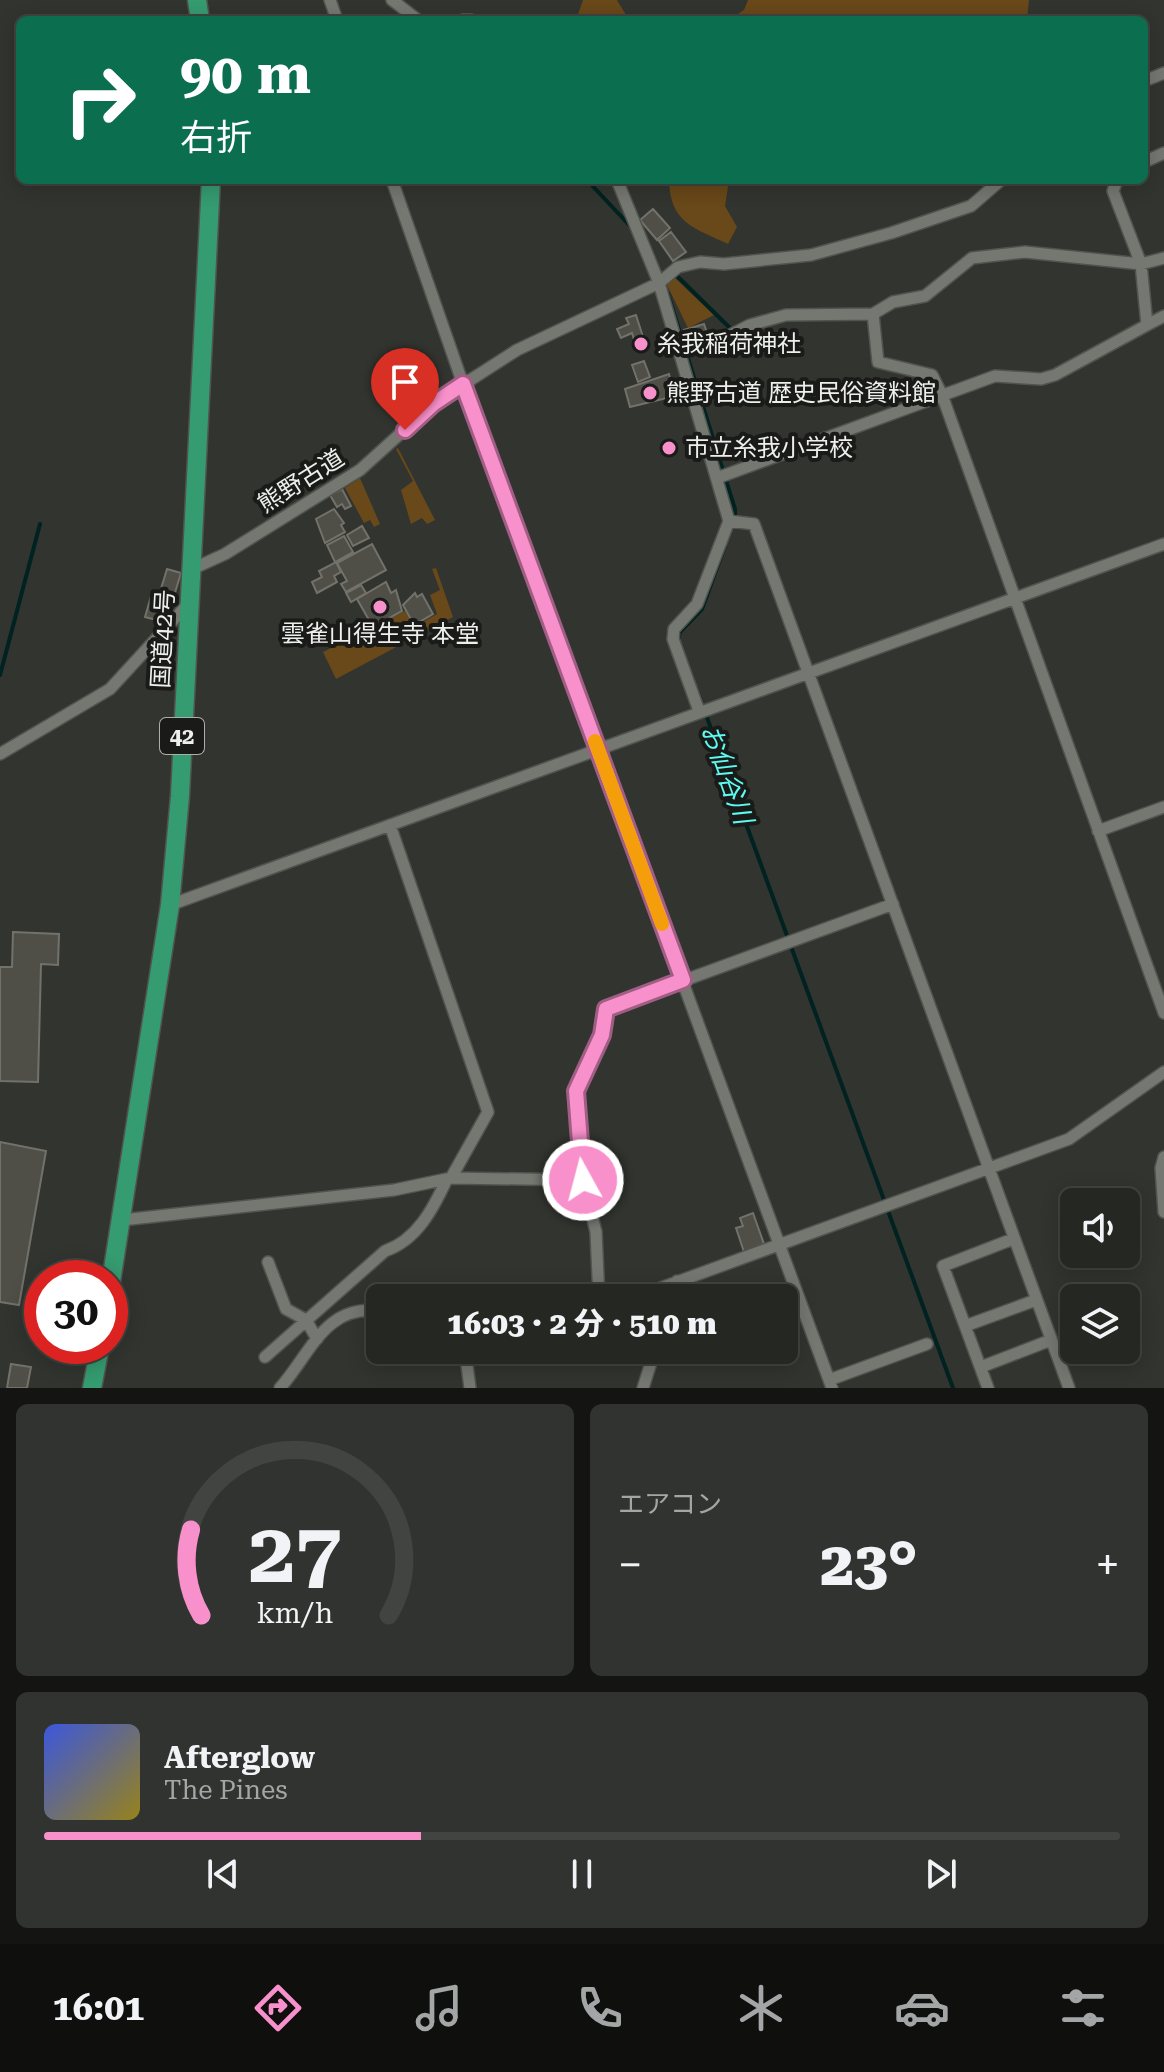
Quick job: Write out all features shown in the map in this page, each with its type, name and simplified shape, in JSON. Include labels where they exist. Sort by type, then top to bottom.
[{"type":"highway","name":"国道42号","points":[[115,1260],[170,905],[180,796],[211,184]]},
{"type":"highway","points":[[92,1388],[97,1364]]},
{"type":"street","points":[[392,0],[413,16]]},
{"type":"street","points":[[393,184],[463,384],[830,1384],[927,1344]]},
{"type":"street","points":[[619,184],[659,283],[729,521],[697,604],[674,629],[673,639],[699,711]]},
{"type":"street","name":"熊野古道","points":[[190,570],[225,554],[360,470],[433,404],[517,350],[659,283],[678,267],[700,262],[724,264],[811,255],[971,206],[996,184]]},
{"type":"street","points":[[1116,184],[1113,191],[1141,264],[1147,325]]},
{"type":"street","points":[[680,350],[719,341],[750,325],[786,315],[873,314],[893,302],[925,296],[972,258],[1025,252],[1141,264],[1164,258]]},
{"type":"street","points":[[873,314],[878,362],[932,375],[942,395],[1164,1013]]},
{"type":"street","points":[[717,478],[995,376],[1041,379],[1055,375],[1164,316]]},
{"type":"street","points":[[729,521],[754,524],[1069,1388]]},
{"type":"street","points":[[170,905],[807,671],[1164,544]]},
{"type":"street","points":[[0,754],[89,705],[110,689],[189,603]]},
{"type":"street","points":[[1098,831],[1164,807]]},
{"type":"street","points":[[265,1357],[385,1251],[409,1239],[435,1205],[488,1112],[390,825]]},
{"type":"street","points":[[598,1284],[596,1232],[583,1180],[576,1091],[602,1035],[606,1009],[893,904]]},
{"type":"street","points":[[669,1284],[1069,1139],[1164,1072]]},
{"type":"street","points":[[1164,1157],[1164,1212]]},
{"type":"street","points":[[122,1220],[380,1192],[449,1179],[583,1180]]},
{"type":"street","points":[[988,1388],[943,1266],[1013,1239]]},
{"type":"street","points":[[268,1262],[286,1309],[306,1320],[317,1339]]},
{"type":"street","points":[[965,1326],[1036,1300]]},
{"type":"street","points":[[280,1388],[317,1339],[342,1315],[366,1309]]},
{"type":"street","points":[[981,1367],[1051,1340]]},
{"type":"street","points":[[467,1364],[470,1388]]},
{"type":"street","points":[[643,1388],[651,1364]]},
{"type":"shaded area","points":[[583,0],[617,0],[627,16],[577,16]]},
{"type":"shaded area","points":[[748,0],[1029,0],[1027,16],[735,16],[744,10]]},
{"type":"shaded area","points":[[669,184],[728,184],[725,206],[737,227],[728,244],[686,222],[679,215]]},
{"type":"shaded area","points":[[674,277],[714,315],[688,328],[667,285]]},
{"type":"shaded area","points":[[398,448],[435,520],[427,524],[422,518],[411,524],[401,490],[413,481]]},
{"type":"shaded area","points":[[360,478],[380,524],[374,527],[370,520],[364,523],[345,488]]},
{"type":"shaded area","points":[[436,568],[453,617],[336,679],[323,652],[405,611],[414,627],[437,614],[430,595],[440,590],[432,569]]},
{"type":"building","points":[[653,209],[670,228],[657,240],[640,220]]},
{"type":"building","points":[[671,232],[686,252],[673,261],[659,241]]},
{"type":"building","name":"糸我稲荷神社","points":[[636,315],[644,340],[635,343],[632,333],[621,338],[617,329],[629,324],[626,318]]},
{"type":"building","points":[[704,324],[708,336],[688,342],[684,330]]},
{"type":"building","points":[[644,361],[650,377],[638,382],[632,365]]},
{"type":"building","name":"熊野古道 歴史民俗資料館","points":[[669,374],[675,396],[630,407],[625,389]]},
{"type":"building","points":[[342,489],[351,506],[345,509],[342,504],[337,507],[330,495]]},
{"type":"building","points":[[334,509],[344,523],[341,525],[345,532],[325,543],[316,519]]},
{"type":"building","points":[[362,526],[369,538],[353,546],[347,535]]},
{"type":"building","points":[[344,536],[353,552],[335,562],[327,545]]},
{"type":"building","points":[[372,544],[386,570],[346,592],[341,584],[347,581],[337,563]]},
{"type":"building","points":[[336,562],[341,572],[334,576],[337,582],[317,593],[312,582],[322,577],[319,571]]},
{"type":"building","points":[[167,569],[181,573],[174,596],[160,592]]},
{"type":"building","name":"雲雀山得生寺 本堂","points":[[386,582],[391,593],[396,590],[402,611],[373,627],[357,599]]},
{"type":"building","points":[[361,585],[366,593],[351,602],[346,593]]},
{"type":"building","points":[[152,593],[171,598],[164,622],[145,617]]},
{"type":"building","points":[[415,593],[417,597],[422,594],[433,614],[414,625],[403,605]]},
{"type":"building","points":[[13,932],[59,934],[58,965],[41,964],[38,1082],[0,1081],[0,967],[12,967]]},
{"type":"building","points":[[0,1142],[46,1151],[27,1260],[24,1260],[19,1305],[0,1302]]},
{"type":"building","points":[[753,1213],[764,1244],[744,1252],[736,1228],[743,1226],[740,1218]]},
{"type":"building","points":[[11,1364],[31,1367],[27,1388],[7,1388]]},
{"type":"waterway","name":"お仙谷川","points":[[591,184],[632,228]]},
{"type":"waterway","points":[[676,275],[732,330]]},
{"type":"waterway","name":"お仙谷川","points":[[668,294],[735,509],[735,519]]},
{"type":"waterway","points":[[0,675],[40,524]]},
{"type":"waterway","name":"お仙谷川","points":[[678,640],[680,632],[702,609],[725,546]]},
{"type":"waterway","name":"お仙谷川","points":[[698,693],[953,1388]]},
{"type":"slow traffic","points":[[595,741],[662,924]]},
{"type":"place","name":"糸我稲荷神社","points":[[641,344]]},
{"type":"place","name":"熊野古道 歴史民俗資料館","points":[[650,393]]},
{"type":"place","name":"市立糸我小学校","points":[[669,448]]},
{"type":"place","name":"雲雀山得生寺 本堂","points":[[380,607]]},
{"type":"route","points":[[405,430],[433,404],[463,384],[683,980],[606,1009],[602,1035],[576,1091],[576,1129],[583,1180]]}]
